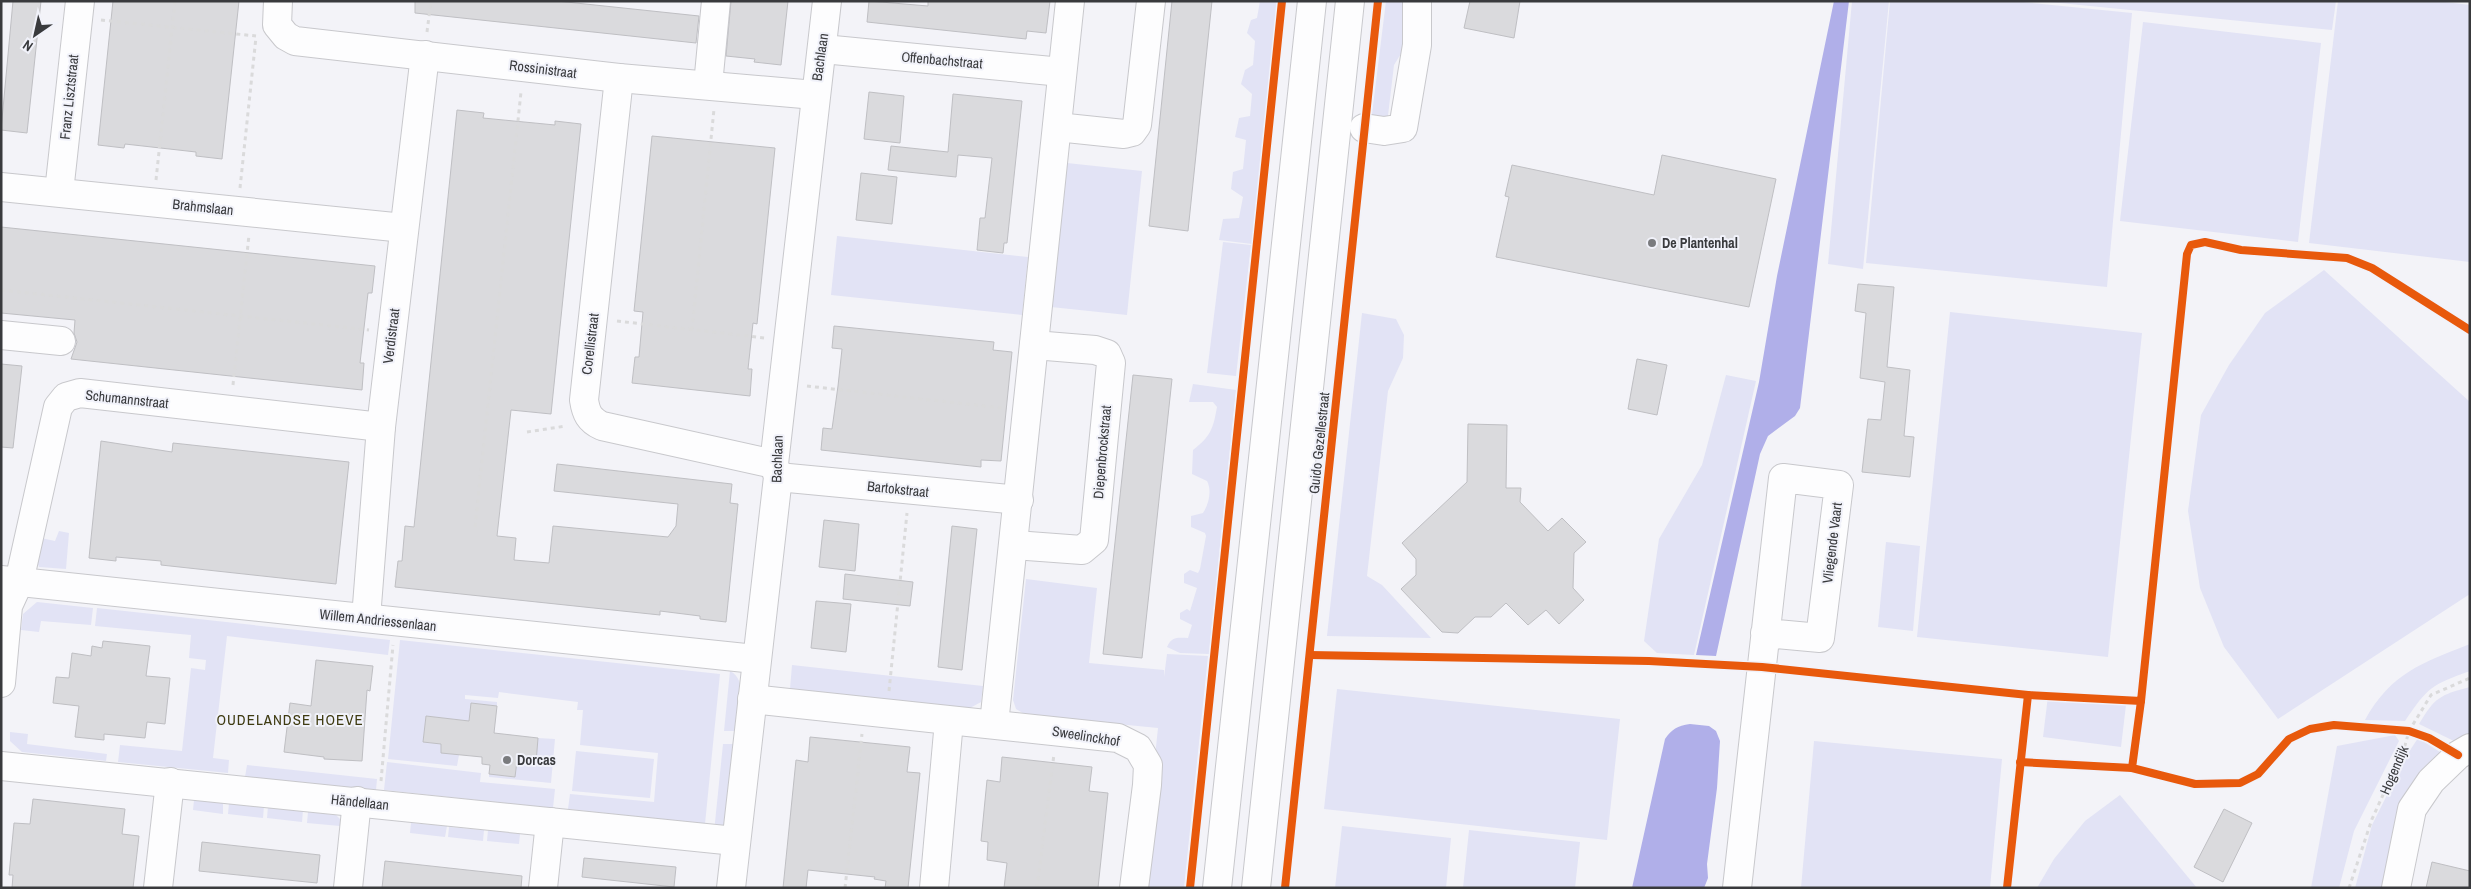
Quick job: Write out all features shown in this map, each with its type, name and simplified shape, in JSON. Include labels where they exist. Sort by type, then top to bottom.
[{"type":"street","points":[[712,86],[716,1]]},
{"type":"street","name":"Bachlaan","points":[[731,888],[776,470],[783,384],[815,95],[823,49],[827,1]]},
{"type":"street","points":[[994,724],[1070,1]]},
{"type":"street","points":[[1056,127],[1124,134],[1132,132],[1137,125],[1151,1]]},
{"type":"street","points":[[1217,888],[1312,1]]},
{"type":"street","name":"Guido Gezellestraat","points":[[1256,888],[1350,1]]},
{"type":"street","points":[[1364,128],[1384,131],[1403,128],[1417,45],[1417,1]]},
{"type":"street","name":"Franz Lisztstraat","points":[[59,192],[79,9]]},
{"type":"street","name":"Rossinistraat","points":[[270,21],[286,36],[295,41],[425,54],[619,78],[815,95]]},
{"type":"street","name":"Offenbachstraat","points":[[823,49],[1062,72]]},
{"type":"street","name":"Verdistraat","points":[[366,618],[381,427],[425,54]]},
{"type":"street","name":"Corellistraat","points":[[592,422],[585,411],[584,400],[619,78]]},
{"type":"street","name":"Brahmslaan","points":[[1,187],[404,228]]},
{"type":"street","points":[[1,335],[60,340]]},
{"type":"street","name":"Diepenbrockstraat","points":[[1014,545],[1082,550],[1094,540],[1111,364],[1107,354],[1095,350],[1034,345]]},
{"type":"street","name":"Schumannstraat","points":[[1,682],[10,581],[58,407],[66,397],[80,393],[381,427]]},
{"type":"street","points":[[592,422],[776,470]]},
{"type":"street","name":"Bartokstraat","points":[[776,470],[909,490],[1018,500]]},
{"type":"street","name":"Vliegende Vaart","points":[[1738,888],[1765,633],[1783,478],[1839,485],[1820,638],[1765,633]]},
{"type":"street","name":"Willem Andriessenlaan","points":[[10,581],[755,659]]},
{"type":"street","name":"Sweelinckhof","points":[[752,699],[1118,738],[1138,748],[1148,765],[1148,785],[1134,888]]},
{"type":"street","points":[[934,888],[949,721]]},
{"type":"street","points":[[2396,888],[2412,809],[2431,781],[2458,755],[2470,748]]},
{"type":"street","name":"Händellaan","points":[[1,766],[735,841]]},
{"type":"street","points":[[158,888],[170,782]]},
{"type":"street","points":[[348,888],[368,802]]},
{"type":"street","points":[[543,888],[550,822]]},
{"type":"path","points":[[154,202],[175,1]]},
{"type":"path","points":[[425,54],[430,1]]},
{"type":"path","points":[[79,9],[172,28],[270,21],[244,211],[240,316],[230,410]]},
{"type":"path","points":[[475,527],[523,66]]},
{"type":"path","points":[[692,330],[712,86]]},
{"type":"path","points":[[1,290],[392,333]]},
{"type":"path","points":[[594,318],[788,341]]},
{"type":"path","points":[[783,384],[1028,411]]},
{"type":"path","points":[[527,432],[592,422]]},
{"type":"path","points":[[845,888],[875,713],[909,490]]},
{"type":"path","points":[[368,802],[395,621]]},
{"type":"path","points":[[2400,729],[2413,732]]},
{"type":"path","points":[[1037,888],[1057,731]]},
{"type":"shaded area","points":[[1260,1],[1277,1],[1252,244],[1219,240],[1223,219],[1239,218],[1243,197],[1231,189],[1233,172],[1243,169],[1246,140],[1235,137],[1239,118],[1250,116],[1252,94],[1241,84],[1245,70],[1253,65],[1255,41],[1247,33],[1251,20],[1257,18]]},
{"type":"shaded area","points":[[1386,1],[1405,1],[1405,47],[1394,65],[1387,124],[1371,122]]},
{"type":"shaded area","points":[[1852,1],[1889,1],[1863,269],[1828,264]]},
{"type":"shaded area","points":[[1890,1],[2013,1],[2132,13],[2107,287],[1866,263]]},
{"type":"shaded area","points":[[2040,1],[2336,1],[2332,30]]},
{"type":"shaded area","points":[[2338,1],[2437,1],[2470,5],[2470,262],[2309,243]]},
{"type":"shaded area","points":[[2143,22],[2321,43],[2298,242],[2120,221]]},
{"type":"shaded area","points":[[1067,163],[1142,171],[1127,315],[1051,307]]},
{"type":"shaded area","points":[[837,236],[1028,257],[1022,315],[831,295]]},
{"type":"shaded area","points":[[1223,242],[1251,245],[1236,376],[1207,373]]},
{"type":"shaded area","points":[[2324,270],[2470,402],[2470,594],[2278,719],[2224,647],[2200,588],[2188,511],[2201,415],[2229,365],[2265,313]]},
{"type":"shaded area","points":[[1950,312],[2142,333],[2108,657],[1917,637]]},
{"type":"shaded area","points":[[1362,313],[1396,319],[1404,335],[1403,358],[1388,391],[1367,576],[1382,585],[1431,638],[1327,636]]},
{"type":"shaded area","points":[[1726,375],[1756,381],[1694,655],[1657,653],[1644,641],[1659,539],[1702,465]]},
{"type":"shaded area","points":[[1193,384],[1236,390],[1209,654],[1180,653],[1167,647],[1173,639],[1188,638],[1192,625],[1180,619],[1180,613],[1187,609],[1190,611],[1197,588],[1184,583],[1184,574],[1190,570],[1198,573],[1206,536],[1205,533],[1191,527],[1191,516],[1203,513],[1210,493],[1207,481],[1192,474],[1193,450],[1210,432],[1217,407],[1213,402],[1189,402]]},
{"type":"shaded area","points":[[59,531],[69,533],[66,569],[39,567],[37,562],[41,538],[55,541]]},
{"type":"shaded area","points":[[1886,542],[1920,546],[1913,631],[1878,627]]},
{"type":"shaded area","points":[[1026,579],[1097,588],[1089,663],[1164,670],[1164,677],[1167,654],[1208,656],[1184,888],[1141,888],[1158,728],[1026,715],[1016,709],[1013,700]]},
{"type":"shaded area","points":[[37,602],[93,608],[91,625],[41,621],[39,632],[21,630],[23,614]]},
{"type":"shaded area","points":[[97,608],[390,640],[388,655],[227,636],[213,758],[229,760],[228,773],[118,762],[120,745],[182,751],[191,668],[205,670],[206,660],[189,658],[191,635],[95,626]]},
{"type":"shaded area","points":[[400,640],[720,674],[705,824],[568,809],[570,794],[654,802],[658,753],[580,745],[583,710],[577,710],[578,702],[499,692],[498,698],[465,695],[465,699],[497,702],[497,706],[471,703],[468,730],[461,720],[426,716],[423,742],[441,744],[441,753],[459,755],[457,766],[388,759]]},
{"type":"shaded area","points":[[2470,644],[2470,671],[2438,684],[2425,694],[2405,721],[2365,720],[2386,691],[2409,671]]},
{"type":"shaded area","points":[[792,665],[983,686],[981,702],[970,708],[790,689]]},
{"type":"shaded area","points":[[730,671],[736,675],[741,689],[741,707],[737,731],[724,731]]},
{"type":"shaded area","points":[[2470,687],[2470,736],[2458,743],[2419,724],[2439,698]]},
{"type":"shaded area","points":[[1337,689],[1620,719],[1607,840],[1324,809]]},
{"type":"shaded area","points":[[2048,696],[2126,705],[2121,747],[2043,737]]},
{"type":"shaded area","points":[[10,732],[28,734],[27,744],[107,754],[106,761],[22,752],[10,741]]},
{"type":"shaded area","points":[[2395,735],[2399,741],[2354,831],[2339,888],[2311,888],[2337,746]]},
{"type":"shaded area","points":[[538,738],[555,739],[551,783],[489,777],[489,774],[515,777],[517,761],[536,763]]},
{"type":"shaded area","points":[[2418,738],[2443,754],[2386,888],[2355,888],[2372,825],[2407,755]]},
{"type":"shaded area","points":[[1814,741],[2002,759],[1990,888],[1801,888]]},
{"type":"shaded area","points":[[723,744],[736,744],[726,825],[714,832]]},
{"type":"shaded area","points":[[576,751],[654,759],[650,798],[572,791]]},
{"type":"shaded area","points":[[387,762],[481,773],[480,782],[555,789],[553,808],[384,790]]},
{"type":"shaded area","points":[[247,765],[377,779],[376,790],[245,777]]},
{"type":"shaded area","points":[[2120,795],[2197,888],[2037,888],[2054,859],[2085,821]]},
{"type":"shaded area","points":[[194,800],[223,803],[223,814],[193,810]]},
{"type":"shaded area","points":[[229,803],[264,806],[263,818],[228,814]]},
{"type":"shaded area","points":[[268,806],[303,810],[302,822],[267,818]]},
{"type":"shaded area","points":[[308,812],[336,815],[341,820],[340,826],[307,823]]},
{"type":"shaded area","points":[[411,823],[447,826],[445,837],[410,833]]},
{"type":"shaded area","points":[[1342,826],[1451,838],[1446,888],[1335,888]]},
{"type":"shaded area","points":[[449,827],[484,830],[483,841],[448,837]]},
{"type":"shaded area","points":[[488,830],[520,834],[519,844],[487,841]]},
{"type":"shaded area","points":[[1469,830],[1580,842],[1575,888],[1463,888]]},
{"type":"water","points":[[1834,1],[1849,1],[1800,408],[1795,416],[1768,436],[1760,454],[1716,656],[1696,655],[1759,382],[1777,276]]},
{"type":"water","points":[[1690,724],[1709,726],[1716,731],[1720,741],[1717,788],[1707,864],[1708,878],[1704,888],[1632,888],[1665,739],[1675,728]]},
{"type":"building","points":[[13,1],[41,1],[27,133],[1,130]]},
{"type":"building","points":[[113,1],[239,1],[222,159],[196,156],[196,152],[125,144],[124,148],[98,145]]},
{"type":"building","points":[[415,1],[557,1],[699,16],[696,43],[415,13]]},
{"type":"building","points":[[731,1],[788,1],[781,65],[754,62],[755,59],[726,56]]},
{"type":"building","points":[[869,1],[928,6],[928,1],[1050,1],[1046,33],[1027,31],[1026,39],[867,22]]},
{"type":"building","points":[[1172,1],[1212,1],[1188,231],[1149,226]]},
{"type":"building","points":[[1470,1],[1520,1],[1514,38],[1464,28]]},
{"type":"building","points":[[869,92],[904,96],[900,143],[864,139]]},
{"type":"building","points":[[953,94],[1022,101],[1007,243],[1004,243],[1003,253],[977,250],[980,218],[985,218],[992,158],[958,155],[956,177],[888,170],[891,146],[948,152]]},
{"type":"building","points":[[457,110],[484,113],[483,118],[555,125],[555,121],[581,124],[551,414],[511,410],[497,536],[516,538],[514,560],[549,563],[553,526],[668,537],[676,526],[678,504],[554,491],[557,464],[732,484],[730,503],[738,504],[726,622],[700,619],[700,616],[660,611],[660,615],[395,587],[398,561],[402,561],[405,526],[414,527]]},
{"type":"building","points":[[652,136],[775,148],[757,324],[753,323],[748,369],[752,369],[750,396],[632,383],[635,357],[639,357],[643,312],[634,311]]},
{"type":"building","points":[[1662,155],[1776,179],[1749,307],[1496,257],[1509,197],[1505,196],[1512,165],[1654,195]]},
{"type":"building","points":[[861,173],[897,177],[892,224],[856,220]]},
{"type":"building","points":[[1,227],[375,266],[372,293],[368,293],[360,363],[364,363],[362,390],[71,359],[77,342],[74,333],[75,320],[1,313]]},
{"type":"building","points":[[1858,284],[1894,287],[1887,367],[1910,370],[1904,436],[1914,437],[1910,477],[1862,472],[1868,419],[1881,420],[1885,382],[1860,378],[1866,313],[1855,311]]},
{"type":"building","points":[[834,326],[994,342],[993,350],[1012,352],[1001,461],[981,460],[981,467],[821,450],[823,428],[832,429],[842,349],[832,348]]},
{"type":"building","points":[[1637,359],[1667,365],[1657,415],[1628,409]]},
{"type":"building","points":[[1,364],[22,366],[13,448],[1,447]]},
{"type":"building","points":[[1133,375],[1172,379],[1142,658],[1103,654]]},
{"type":"building","points":[[1468,424],[1507,425],[1506,488],[1521,488],[1520,502],[1548,531],[1562,518],[1586,542],[1574,553],[1573,588],[1584,600],[1559,624],[1546,610],[1528,625],[1506,603],[1491,617],[1475,617],[1458,633],[1442,632],[1401,589],[1416,575],[1416,559],[1402,543],[1467,482]]},
{"type":"building","points":[[101,441],[172,452],[173,443],[349,462],[336,584],[161,565],[161,561],[116,557],[116,561],[89,558]]},
{"type":"building","points":[[824,520],[859,524],[855,571],[819,567]]},
{"type":"building","points":[[952,526],[977,529],[962,670],[938,667]]},
{"type":"building","points":[[845,574],[913,582],[910,606],[843,599]]},
{"type":"building","points":[[816,601],[851,604],[846,652],[811,648]]},
{"type":"building","points":[[103,641],[150,646],[146,676],[170,678],[165,724],[147,722],[145,738],[104,734],[104,740],[75,737],[79,706],[53,703],[56,677],[69,678],[72,653],[91,656],[92,646],[102,648]]},
{"type":"building","points":[[316,660],[373,666],[370,691],[367,690],[362,761],[324,759],[324,757],[284,752],[290,703],[311,706]]},
{"type":"building","points":[[471,703],[497,706],[494,733],[538,738],[536,763],[517,761],[515,777],[489,774],[490,765],[482,764],[482,757],[441,753],[441,744],[423,742],[426,716],[469,721]]},
{"type":"building","points":[[810,737],[910,747],[907,772],[920,773],[908,888],[885,888],[886,881],[874,879],[875,877],[808,870],[806,888],[783,888],[796,760],[808,762]]},
{"type":"building","points":[[1002,757],[1092,767],[1089,791],[1108,793],[1098,888],[1004,888],[1007,863],[987,860],[988,842],[981,841],[987,780],[1000,782]]},
{"type":"building","points":[[33,799],[125,809],[122,834],[139,836],[133,888],[12,888],[13,875],[9,875],[14,823],[30,824]]},
{"type":"building","points":[[2224,809],[2252,823],[2223,882],[2194,867]]},
{"type":"building","points":[[202,842],[320,855],[317,883],[199,871]]},
{"type":"building","points":[[584,858],[676,867],[674,887],[582,877]]},
{"type":"building","points":[[385,861],[522,876],[521,888],[382,888]]},
{"type":"building","points":[[2432,862],[2470,871],[2470,888],[2426,888]]},
{"type":"cycle path","points":[[1190,888],[1282,1]]},
{"type":"cycle path","points":[[1285,888],[1378,1]]},
{"type":"cycle path","points":[[1310,655],[1649,661],[1762,667],[2028,695],[2141,701],[2187,254],[2191,245],[2205,242],[2241,250],[2347,258],[2372,268],[2470,330]]},
{"type":"cycle path","points":[[2007,888],[2028,695]]},
{"type":"cycle path","points":[[2141,701],[2132,768],[2195,784],[2240,783],[2258,774],[2289,739],[2310,729],[2334,725],[2409,731],[2429,738],[2458,755]]},
{"type":"cycle path","points":[[2020,762],[2132,768]]},
{"type":"place","name":"De Plantenhal","points":[[1652,243]]},
{"type":"place","name":"Dorcas","points":[[507,760]]},
{"type":"district","name":"OUDELANDSE HOEVE","points":[[290,720]]}]
